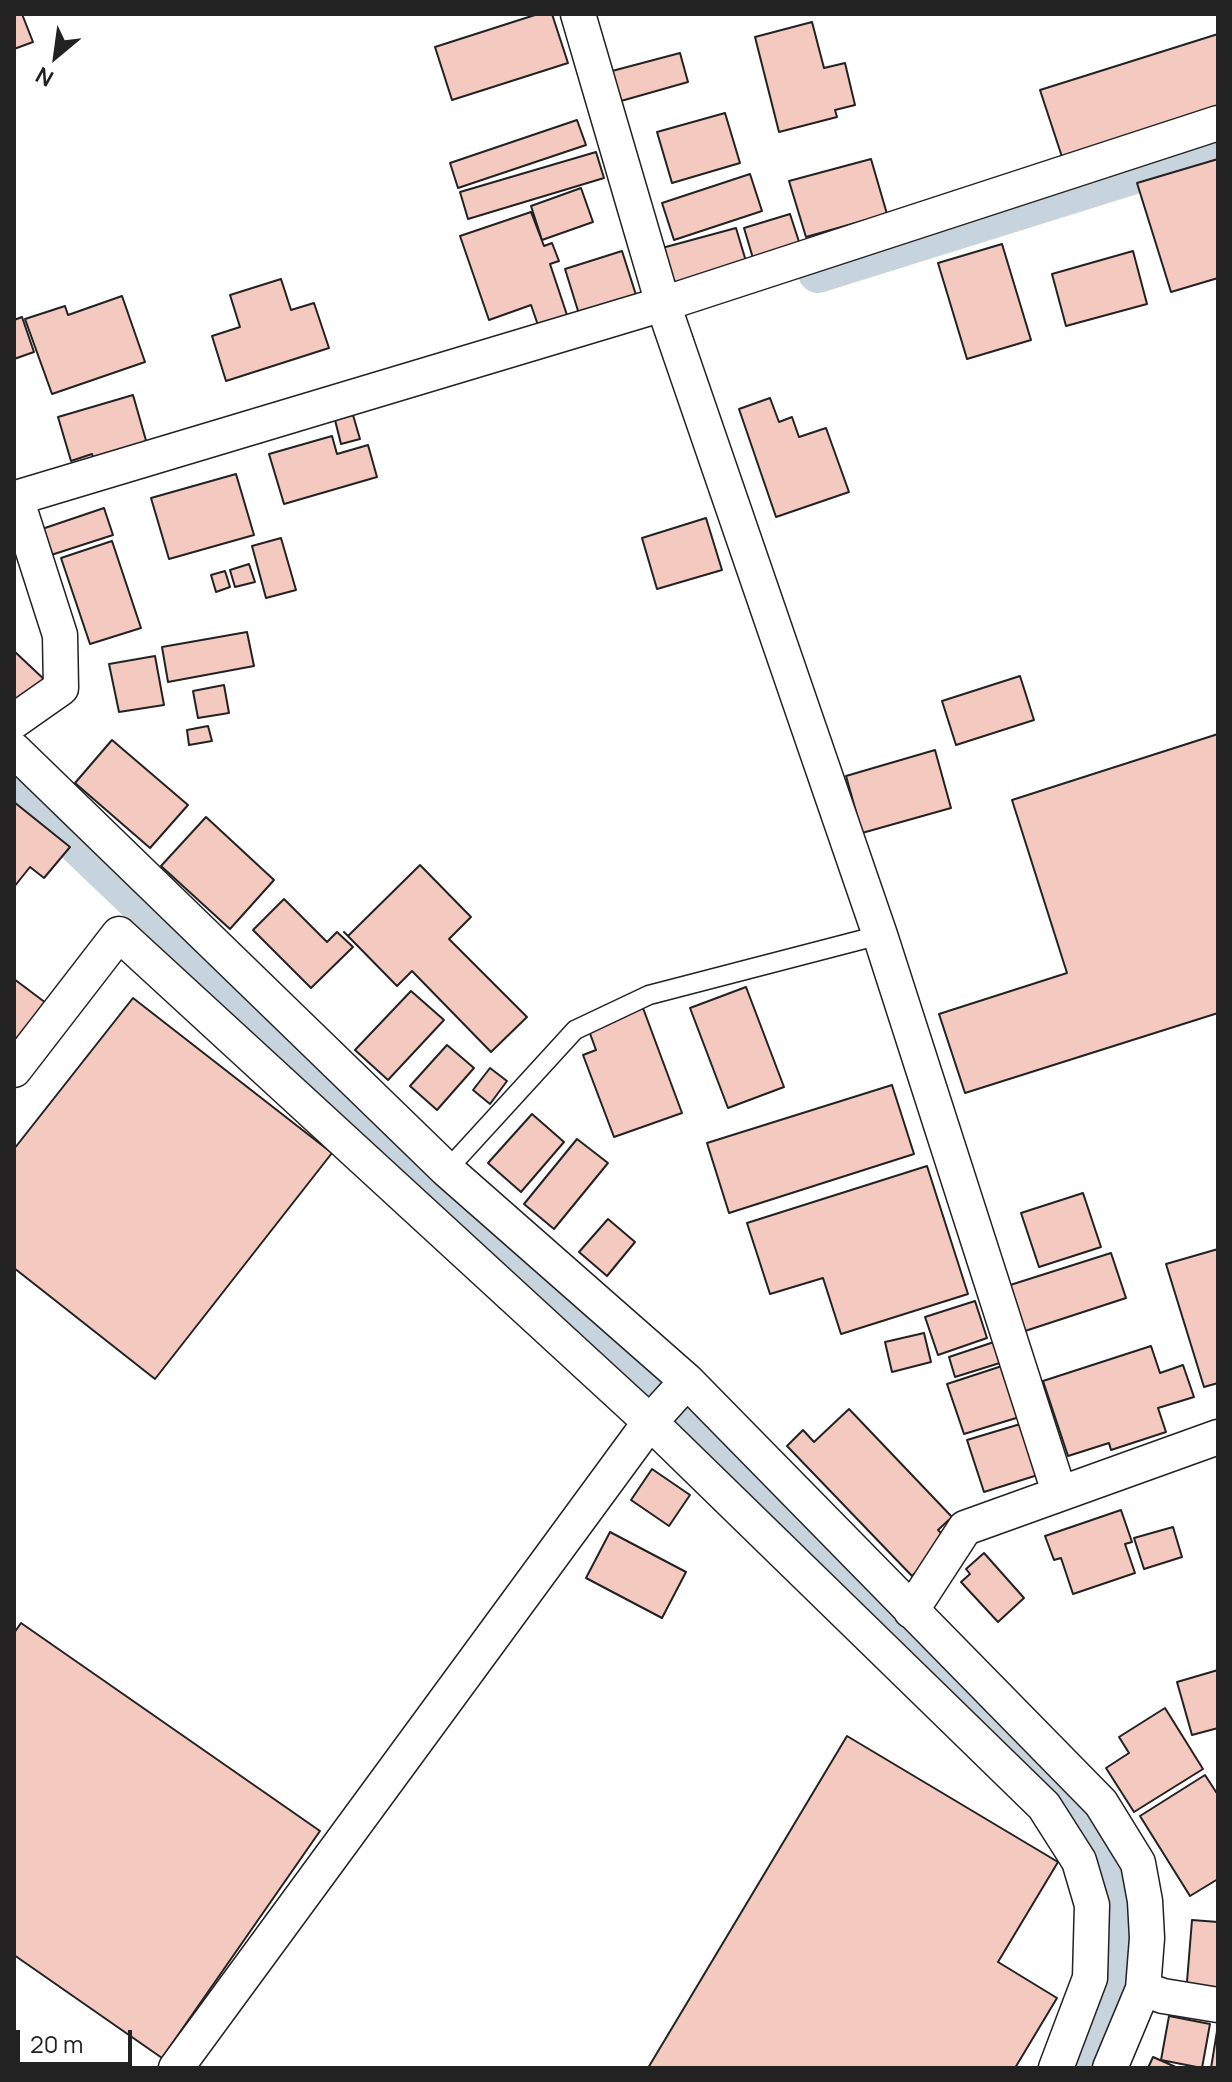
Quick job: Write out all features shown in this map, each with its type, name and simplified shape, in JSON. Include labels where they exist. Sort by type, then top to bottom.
[{"type":"street","points":[[578,14],[663,304],[880,935],[1059,1492]]},
{"type":"street","points":[[14,721],[61,688],[60,635],[15,495],[663,304],[1218,123]]},
{"type":"street","points":[[14,750],[447,1170],[687,1381],[1101,1803],[1138,1863],[1145,1901],[1147,1938],[1143,1989],[1110,2068]]},
{"type":"street","points":[[14,1070],[119,934],[650,1422],[1044,1806],[1110,1902],[1147,1938]]},
{"type":"street","points":[[176,2068],[650,1422],[687,1381]]},
{"type":"street","points":[[911,1611],[965,1528],[1218,1437]]},
{"type":"street","points":[[1056,2068],[1090,1978],[1110,1902]]},
{"type":"street","points":[[1143,1989],[1163,1996],[1218,2005]]},
{"type":"lane","points":[[447,1170],[575,1030],[649,995],[880,935]]},
{"type":"building","points":[[14,14],[22,14],[33,42],[14,49]]},
{"type":"building","points":[[538,14],[552,14],[568,63],[452,100],[435,47]]},
{"type":"building","points":[[812,22],[824,68],[845,63],[855,105],[835,110],[837,117],[779,132],[755,37]]},
{"type":"building","points":[[1218,34],[1218,117],[1065,166],[1040,90]]},
{"type":"building","points":[[680,53],[688,82],[621,101],[612,71]]},
{"type":"building","points":[[725,113],[740,163],[672,183],[657,132]]},
{"type":"building","points":[[577,120],[586,145],[458,188],[450,163]]},
{"type":"building","points":[[596,152],[604,178],[468,219],[460,192]]},
{"type":"building","points":[[871,159],[887,214],[806,237],[789,181]]},
{"type":"building","points":[[1218,159],[1218,278],[1171,292],[1137,183]]},
{"type":"building","points":[[750,174],[762,211],[674,240],[662,203]]},
{"type":"building","points":[[581,188],[593,222],[542,240],[531,206]]},
{"type":"building","points":[[531,212],[544,246],[552,243],[559,261],[550,264],[569,321],[540,331],[531,305],[489,320],[460,236]]},
{"type":"building","points":[[790,214],[802,251],[755,265],[744,228]]},
{"type":"building","points":[[736,228],[748,268],[673,289],[662,248]]},
{"type":"building","points":[[1002,244],[1031,340],[967,359],[938,263]]},
{"type":"building","points":[[622,251],[636,295],[579,314],[565,269]]},
{"type":"building","points":[[1133,251],[1147,304],[1066,326],[1052,274]]},
{"type":"building","points":[[281,279],[291,310],[314,303],[329,348],[226,381],[212,336],[240,327],[230,295]]},
{"type":"building","points":[[122,296],[145,362],[52,394],[25,319],[65,306],[68,315]]},
{"type":"building","points":[[22,317],[34,352],[14,359],[14,320]]},
{"type":"building","points":[[133,395],[149,451],[97,467],[92,454],[71,461],[58,417]]},
{"type":"building","points":[[770,398],[779,422],[792,417],[799,437],[826,428],[849,492],[776,517],[739,409]]},
{"type":"building","points":[[353,415],[360,439],[341,444],[335,420]]},
{"type":"building","points":[[332,436],[337,454],[368,445],[377,477],[284,504],[269,454]]},
{"type":"building","points":[[236,474],[254,535],[169,559],[151,498]]},
{"type":"building","points":[[104,508],[113,535],[48,556],[39,530]]},
{"type":"building","points":[[706,518],[722,570],[657,589],[642,538]]},
{"type":"building","points":[[281,538],[296,590],[266,598],[252,546]]},
{"type":"building","points":[[112,541],[141,628],[90,644],[61,558]]},
{"type":"building","points":[[249,564],[255,582],[235,587],[230,570]]},
{"type":"building","points":[[225,571],[230,587],[216,592],[211,575]]},
{"type":"building","points":[[247,632],[254,666],[168,682],[162,647]]},
{"type":"building","points":[[14,651],[47,682],[14,716]]},
{"type":"building","points":[[155,656],[164,705],[119,712],[109,664]]},
{"type":"building","points":[[1020,676],[1034,720],[956,745],[942,701]]},
{"type":"building","points":[[224,685],[229,713],[198,718],[193,691]]},
{"type":"building","points":[[208,726],[212,741],[189,745],[187,730]]},
{"type":"building","points":[[1218,734],[1218,1013],[965,1093],[939,1014],[1067,973],[1012,800]]},
{"type":"building","points":[[112,740],[188,805],[150,848],[75,783]]},
{"type":"building","points":[[935,750],[951,808],[862,833],[846,776]]},
{"type":"building","points":[[14,802],[70,847],[44,878],[30,867],[14,887]]},
{"type":"building","points":[[206,817],[274,880],[230,929],[161,866]]},
{"type":"building","points":[[420,865],[471,917],[449,939],[527,1017],[491,1052],[412,971],[397,986],[344,932],[348,936]]},
{"type":"building","points":[[284,899],[327,942],[337,932],[353,947],[311,988],[253,930]]},
{"type":"building","points":[[14,979],[50,1006],[14,1055]]},
{"type":"building","points":[[746,987],[784,1087],[728,1108],[690,1008]]},
{"type":"building","points":[[411,991],[444,1020],[388,1080],[355,1050]]},
{"type":"building","points":[[133,998],[332,1153],[155,1379],[14,1268],[14,1149]]},
{"type":"building","points":[[643,1008],[682,1113],[614,1137],[583,1055],[596,1050],[588,1028]]},
{"type":"building","points":[[447,1045],[474,1068],[437,1110],[410,1086]]},
{"type":"building","points":[[490,1068],[507,1081],[490,1104],[473,1090]]},
{"type":"building","points":[[892,1085],[914,1154],[729,1213],[707,1143]]},
{"type":"building","points":[[532,1114],[564,1142],[521,1192],[488,1163]]},
{"type":"building","points":[[577,1139],[608,1163],[554,1229],[524,1204]]},
{"type":"building","points":[[927,1166],[968,1294],[841,1334],[823,1278],[770,1294],[747,1223]]},
{"type":"building","points":[[1083,1193],[1101,1247],[1039,1267],[1021,1213]]},
{"type":"building","points":[[608,1219],[635,1242],[607,1276],[579,1252]]},
{"type":"building","points":[[1218,1249],[1218,1383],[1204,1387],[1166,1264]]},
{"type":"building","points":[[1111,1253],[1126,1298],[1022,1332],[1007,1286]]},
{"type":"building","points":[[975,1301],[987,1338],[938,1355],[925,1317]]},
{"type":"building","points":[[924,1333],[931,1362],[892,1372],[885,1342]]},
{"type":"building","points":[[997,1341],[1003,1362],[955,1377],[949,1357]]},
{"type":"building","points":[[1151,1346],[1160,1373],[1183,1365],[1194,1397],[1158,1408],[1166,1432],[1111,1450],[1109,1443],[1068,1456],[1043,1381]]},
{"type":"building","points":[[1008,1364],[1026,1415],[964,1434],[947,1384]]},
{"type":"building","points":[[849,1409],[952,1517],[938,1530],[949,1541],[912,1576],[787,1446],[803,1430],[814,1442]]},
{"type":"building","points":[[1027,1422],[1044,1473],[984,1492],[967,1440]]},
{"type":"building","points":[[652,1469],[690,1495],[669,1526],[631,1500]]},
{"type":"building","points":[[1121,1510],[1132,1542],[1125,1544],[1135,1573],[1073,1594],[1061,1558],[1054,1560],[1045,1536]]},
{"type":"building","points":[[1173,1527],[1182,1557],[1144,1569],[1134,1538]]},
{"type":"building","points":[[610,1532],[686,1572],[662,1618],[586,1578]]},
{"type":"building","points":[[984,1553],[1024,1598],[998,1622],[961,1582],[970,1574],[966,1569]]},
{"type":"building","points":[[21,1623],[320,1831],[162,2058],[14,1955],[14,1633]]},
{"type":"building","points":[[1218,1670],[1218,1728],[1192,1735],[1177,1682]]},
{"type":"building","points":[[1165,1708],[1203,1769],[1134,1812],[1106,1768],[1129,1753],[1119,1737]]},
{"type":"building","points":[[847,1736],[1058,1862],[998,1962],[1057,1998],[1015,2068],[648,2068]]},
{"type":"building","points":[[1205,1775],[1218,1795],[1218,1879],[1190,1896],[1140,1816]]},
{"type":"building","points":[[1192,1920],[1218,1922],[1218,1997],[1186,1994]]},
{"type":"building","points":[[1169,2016],[1210,2024],[1202,2068],[1161,2060]]},
{"type":"building","points":[[1218,2025],[1218,2068],[1211,2068]]},
{"type":"building","points":[[1153,2057],[1178,2068],[1148,2068]]},
{"type":"waterway","points":[[818,273],[1218,148]]},
{"type":"waterway","points":[[14,784],[1067,1788],[1101,1838],[1124,1929],[1120,1973],[1086,2068]]}]
